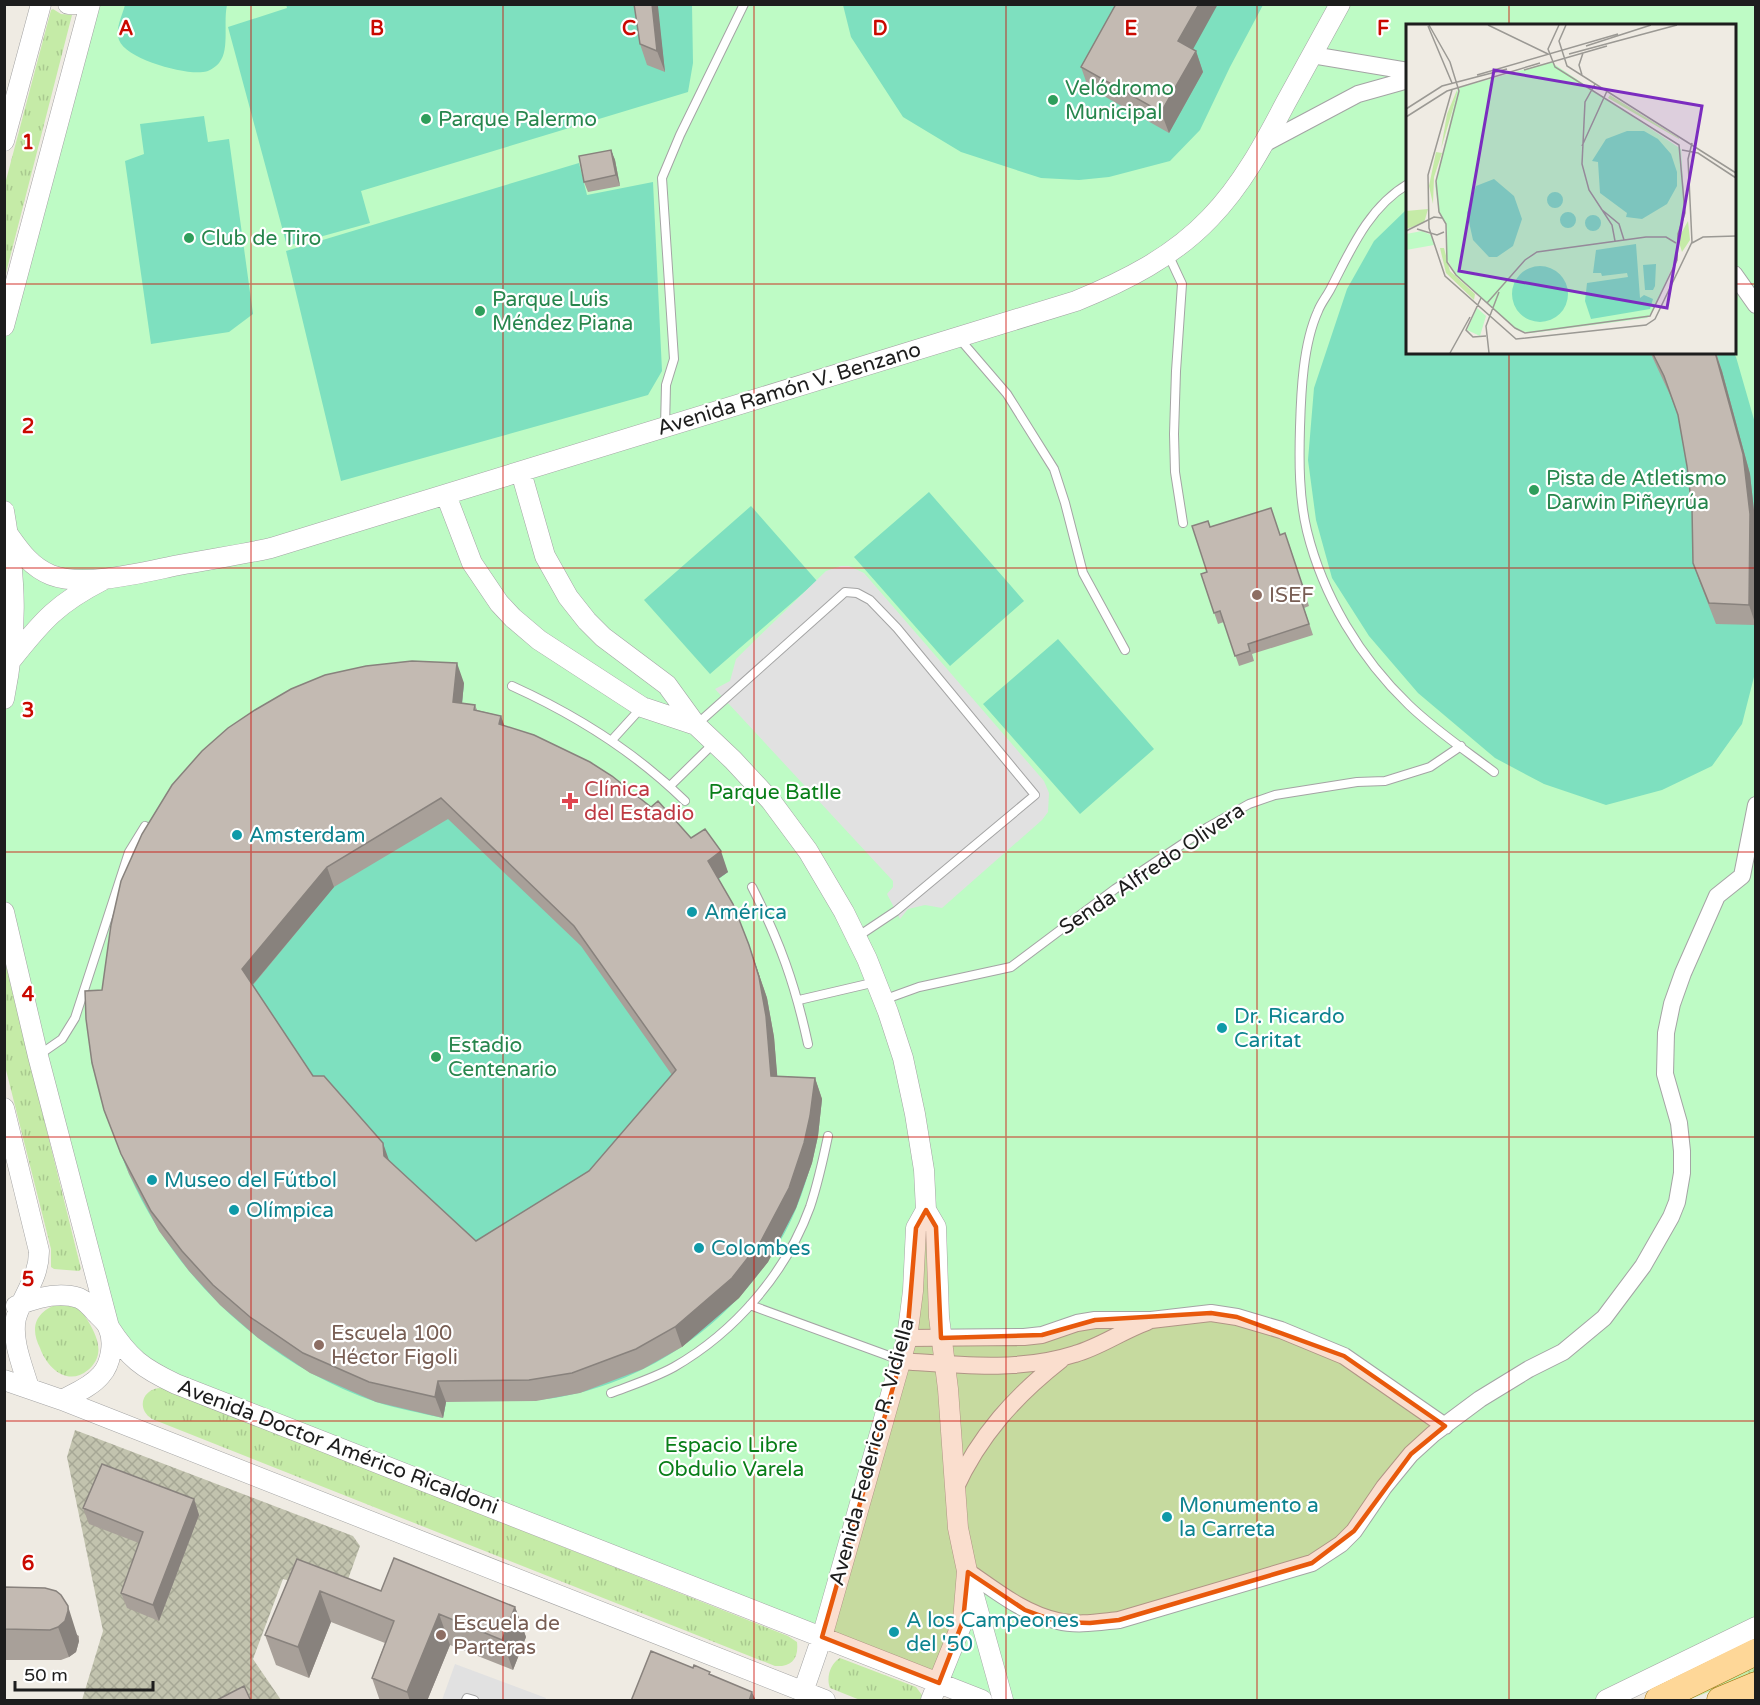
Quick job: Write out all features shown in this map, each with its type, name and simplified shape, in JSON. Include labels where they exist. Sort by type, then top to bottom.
[{"type":"main road","points":[[1658,1701],[1755,1652]]},
{"type":"main road","points":[[1720,1701],[1755,1685]]},
{"type":"street","points":[[4,141],[41,4]]},
{"type":"street","points":[[68,4],[79,4]]},
{"type":"street","points":[[4,326],[90,4]]},
{"type":"street","name":"Avenida Ramón V. Benzano","points":[[8,534],[29,562],[40,570],[63,578],[105,579],[270,548],[1076,301],[1142,272],[1168,254],[1211,218],[1236,187],[1264,144],[1340,4]]},
{"type":"street","points":[[1312,55],[1406,70]]},
{"type":"street","points":[[1264,144],[1358,94],[1406,80]]},
{"type":"street","points":[[1736,277],[1755,305]]},
{"type":"street","name":"Avenida Federico R. Vidiella","points":[[521,472],[545,556],[568,597],[603,637],[668,685],[696,725],[715,741],[771,801],[808,851],[840,903],[880,991],[903,1058],[924,1170],[926,1210],[936,1227],[941,1338],[958,1528],[967,1572],[1003,1701]]},
{"type":"street","name":"Avenida Federico R. Vidiella","points":[[446,495],[472,563],[499,603],[538,640],[642,707],[696,725]]},
{"type":"street","points":[[4,511],[15,582],[12,659],[4,699]]},
{"type":"street","name":"Avenida Ramón V. Benzano","points":[[12,659],[39,625],[58,607],[77,593],[105,579]]},
{"type":"street","points":[[967,1572],[1025,1610],[1058,1622],[1090,1623],[1119,1620],[1312,1563],[1341,1544],[1354,1531],[1384,1487],[1411,1454],[1445,1425],[1480,1399],[1529,1369],[1563,1352],[1604,1317],[1642,1266],[1671,1217],[1677,1202],[1682,1173],[1682,1151],[1679,1123],[1665,1074],[1666,1033],[1672,1004],[1683,973],[1717,896],[1742,876],[1755,805]]},
{"type":"street","name":"Avenida Doctor Américo Ricaldoni","points":[[4,912],[38,1056],[109,1327],[129,1355],[147,1370],[176,1384],[822,1637],[935,1692],[982,1701]]},
{"type":"street","points":[[4,1108],[39,1251],[37,1271],[13,1308],[16,1320],[15,1334],[29,1388]]},
{"type":"street","name":"Avenida Federico R. Vidiella","points":[[803,1692],[822,1637],[907,1338],[913,1291],[916,1228],[926,1210]]},
{"type":"street","points":[[13,1308],[33,1299],[56,1295],[78,1298],[88,1304],[109,1327],[110,1357],[103,1373],[87,1387],[62,1400]]},
{"type":"street","points":[[907,1338],[1024,1337],[1042,1335],[1077,1323],[1095,1320],[1150,1320],[1211,1313],[1238,1317],[1281,1330],[1344,1356],[1445,1425]]},
{"type":"street","points":[[901,1361],[1024,1365],[1078,1354],[1150,1320]]},
{"type":"street","points":[[955,1490],[966,1465],[1004,1412],[1023,1391],[1064,1357]]},
{"type":"street","points":[[4,1380],[62,1400],[825,1701]]},
{"type":"street","name":"Avenida Federico R. Vidiella","points":[[935,1692],[963,1621],[967,1572]]},
{"type":"street","points":[[1606,1701],[1755,1627]]},
{"type":"lane","points":[[665,427],[666,385],[674,359],[662,178],[680,135],[744,4]]},
{"type":"lane","points":[[1406,185],[1394,192],[1375,212],[1354,241],[1317,313],[1304,369],[1299,460],[1302,499],[1307,530],[1322,579],[1351,634],[1385,681],[1431,725],[1494,772]]},
{"type":"lane","points":[[1168,254],[1182,284],[1174,434],[1175,472],[1183,524]]},
{"type":"lane","points":[[958,337],[1006,394],[1054,469],[1083,573],[1125,650]]},
{"type":"lane","points":[[696,725],[845,592],[857,593],[870,600],[897,628],[1035,795],[896,911],[857,938]]},
{"type":"lane","points":[[512,686],[580,720],[612,740],[670,786],[685,801]]},
{"type":"lane","points":[[612,740],[642,707]]},
{"type":"lane","points":[[670,786],[715,741]]},
{"type":"lane","name":"Senda Alfredo Olivera","points":[[799,1000],[919,987],[1011,967],[1115,889],[1208,827],[1250,804],[1275,795],[1357,782],[1385,781],[1430,768],[1461,746]]},
{"type":"lane","points":[[38,1056],[62,1039],[75,1018],[129,852],[145,826]]},
{"type":"lane","points":[[752,887],[775,932],[799,1000],[808,1044]]},
{"type":"lane","points":[[611,1393],[673,1368],[701,1350],[727,1329],[750,1305],[774,1275],[794,1243],[821,1173],[828,1136]]},
{"type":"lane","points":[[750,1305],[901,1361]]},
{"type":"lane","points":[[466,1701],[467,1698],[474,1701]]},
{"type":"highlighted area","points":[[926,1210],[936,1227],[941,1338],[1042,1335],[1095,1320],[1211,1313],[1237,1317],[1344,1356],[1445,1426],[1411,1454],[1354,1531],[1312,1563],[1119,1620],[1090,1623],[1058,1622],[1025,1610],[968,1572],[963,1621],[939,1683],[822,1637],[907,1338],[916,1228]]},
{"type":"shaded area","points":[[849,566],[864,573],[1044,781],[1049,793],[1048,812],[1042,820],[942,908],[925,905],[908,909],[900,919],[887,894],[893,887],[893,881],[715,689],[730,681],[736,659],[826,571]]},
{"type":"shaded area","points":[[75,1430],[353,1536],[360,1546],[342,1596],[283,1579],[253,1659],[281,1700],[82,1700],[103,1631],[67,1457]]},
{"type":"shaded area","points":[[455,1664],[546,1698],[545,1700],[442,1700]]},
{"type":"green space","name":"Parque Palermo","points":[[286,4],[692,5],[693,63],[688,92],[361,191],[370,223],[287,246],[228,27],[287,8]]},
{"type":"green space","name":"Parque Batlle","points":[[90,5],[1755,5],[1755,1627],[1606,1700],[982,1700],[176,1384],[120,1345],[4,912],[5,326]]},
{"type":"green space","points":[[125,5],[227,5],[224,51],[218,65],[205,72],[183,71],[156,64],[132,53],[124,47],[118,36],[118,27]]},
{"type":"green space","name":"Velódromo Municipal","points":[[843,5],[1263,5],[1200,130],[1170,161],[1109,177],[1079,180],[1041,178],[961,152],[903,117],[851,37]]},
{"type":"green space","points":[[53,9],[61,14],[72,15],[5,277],[5,184]]},
{"type":"green space","name":"Club de Tiro","points":[[204,116],[208,142],[229,139],[253,314],[229,332],[151,344],[125,161],[144,154],[140,124]]},
{"type":"green space","name":"Parque Luis Méndez Piana","points":[[579,163],[587,195],[653,182],[662,371],[648,395],[341,481],[286,251]]},
{"type":"green space","name":"Pista de Atletismo Darwin Piñeyrúa","points":[[1406,210],[1406,354],[1734,354],[1755,423],[1755,673],[1742,724],[1712,766],[1662,790],[1606,805],[1544,784],[1495,758],[1418,693],[1369,636],[1332,578],[1316,520],[1308,460],[1314,388],[1347,289],[1374,241]]},
{"type":"green space","points":[[929,492],[1024,601],[950,666],[854,557]]},
{"type":"green space","points":[[751,506],[817,581],[710,674],[644,600]]},
{"type":"green space","points":[[1058,639],[1154,749],[1080,814],[983,704]]},
{"type":"green space","name":"Estadio Centenario","points":[[464,683],[460,723],[683,840],[712,850],[728,872],[716,881],[775,1096],[822,1099],[810,1168],[796,1209],[777,1246],[753,1281],[725,1312],[692,1339],[657,1362],[619,1380],[579,1393],[538,1400],[448,1392],[443,1418],[376,1402],[336,1386],[298,1366],[229,1314],[199,1283],[172,1249],[148,1212],[120,1151],[100,1083]]},
{"type":"green space","points":[[5,961],[81,1269],[79,1271],[51,1267],[51,1249],[5,1066]]},
{"type":"green space","points":[[58,1304],[79,1308],[98,1342],[98,1354],[94,1363],[80,1375],[73,1377],[59,1373],[53,1368],[43,1355],[36,1339],[35,1325],[39,1317],[45,1310]]},
{"type":"green space","points":[[163,1388],[788,1636],[797,1642],[797,1653],[790,1663],[775,1666],[152,1419],[144,1409],[144,1399],[150,1391]]},
{"type":"green space","points":[[840,1658],[916,1687],[923,1700],[860,1700],[830,1688],[828,1680],[830,1672]]},
{"type":"green space","points":[[1755,1666],[1755,1674],[1688,1700],[1690,1698]]},
{"type":"building","points":[[634,4],[652,4],[657,51],[640,44]]},
{"type":"building","points":[[1116,4],[1199,4],[1178,41],[1196,51],[1161,112],[1081,67]]},
{"type":"building","points":[[611,150],[616,175],[584,182],[579,156]]},
{"type":"building","points":[[1653,354],[1716,354],[1743,454],[1750,514],[1749,605],[1709,603],[1693,563],[1692,509],[1687,466],[1678,415],[1664,376]]},
{"type":"building","name":"ISEF","points":[[1271,508],[1280,535],[1285,533],[1306,596],[1300,597],[1309,624],[1248,644],[1250,651],[1235,656],[1220,611],[1214,613],[1201,574],[1207,572],[1192,526],[1208,521],[1210,527]]},
{"type":"building","name":"Estadio Centenario","points":[[412,661],[457,663],[453,702],[475,705],[474,710],[501,716],[499,724],[534,735],[590,762],[651,807],[658,801],[691,838],[705,829],[721,851],[708,861],[733,904],[759,977],[766,1016],[771,1076],[815,1078],[804,1143],[789,1188],[761,1241],[732,1278],[675,1327],[636,1349],[572,1373],[529,1380],[438,1381],[435,1397],[369,1382],[303,1353],[250,1317],[213,1285],[182,1251],[151,1211],[121,1154],[104,1110],[92,1063],[85,991],[102,990],[111,925],[121,881],[142,834],[172,785],[202,751],[228,728],[291,689],[325,675],[366,666]],"holes":[[[441,798],[574,926],[676,1070],[589,1171],[476,1241],[384,1156],[383,1143],[324,1076],[313,1076],[242,969],[327,867]]]},
{"type":"building","points":[[102,1464],[194,1499],[153,1605],[121,1593],[143,1532],[83,1508]]},
{"type":"building","points":[[394,1558],[515,1607],[502,1640],[439,1614],[407,1692],[372,1678],[394,1621],[320,1591],[298,1647],[265,1635],[297,1559],[381,1591]]},
{"type":"building","points":[[4,1587],[45,1588],[56,1591],[68,1606],[65,1621],[50,1630],[4,1629]]},
{"type":"building","points":[[651,1651],[693,1668],[694,1665],[710,1672],[709,1674],[752,1692],[749,1701],[631,1701]]},
{"type":"building","points":[[244,1686],[251,1701],[215,1701]]},
{"type":"place","name":"Velódromo Municipal","points":[[1053,100]]},
{"type":"place","name":"Parque Palermo","points":[[426,119]]},
{"type":"place","name":"Club de Tiro","points":[[189,238]]},
{"type":"place","name":"Parque Luis Méndez Piana","points":[[480,311]]},
{"type":"place","name":"Pista de Atletismo Darwin Piñeyrúa","points":[[1534,490]]},
{"type":"place","name":"ISEF","points":[[1257,595]]},
{"type":"place","name":"Clínica del Estadio","points":[[570,801]]},
{"type":"place","name":"Amsterdam","points":[[237,835]]},
{"type":"place","name":"América","points":[[692,912]]},
{"type":"place","name":"Dr. Ricardo Caritat","points":[[1222,1028]]},
{"type":"place","name":"Estadio Centenario","points":[[436,1057]]},
{"type":"place","name":"Museo del Fútbol","points":[[152,1180]]},
{"type":"place","name":"Olímpica","points":[[234,1210]]},
{"type":"place","name":"Colombes","points":[[699,1248]]},
{"type":"place","name":"Escuela 100 Héctor Figoli","points":[[319,1345]]},
{"type":"place","name":"Monumento a la Carreta","points":[[1167,1517]]},
{"type":"place","name":"A los Campeones del '50","points":[[894,1632]]},
{"type":"place","name":"Escuela de Parteras","points":[[441,1635]]},
{"type":"park label","name":"Espacio Libre Obdulio Varela","points":[[731,1457]]}]
